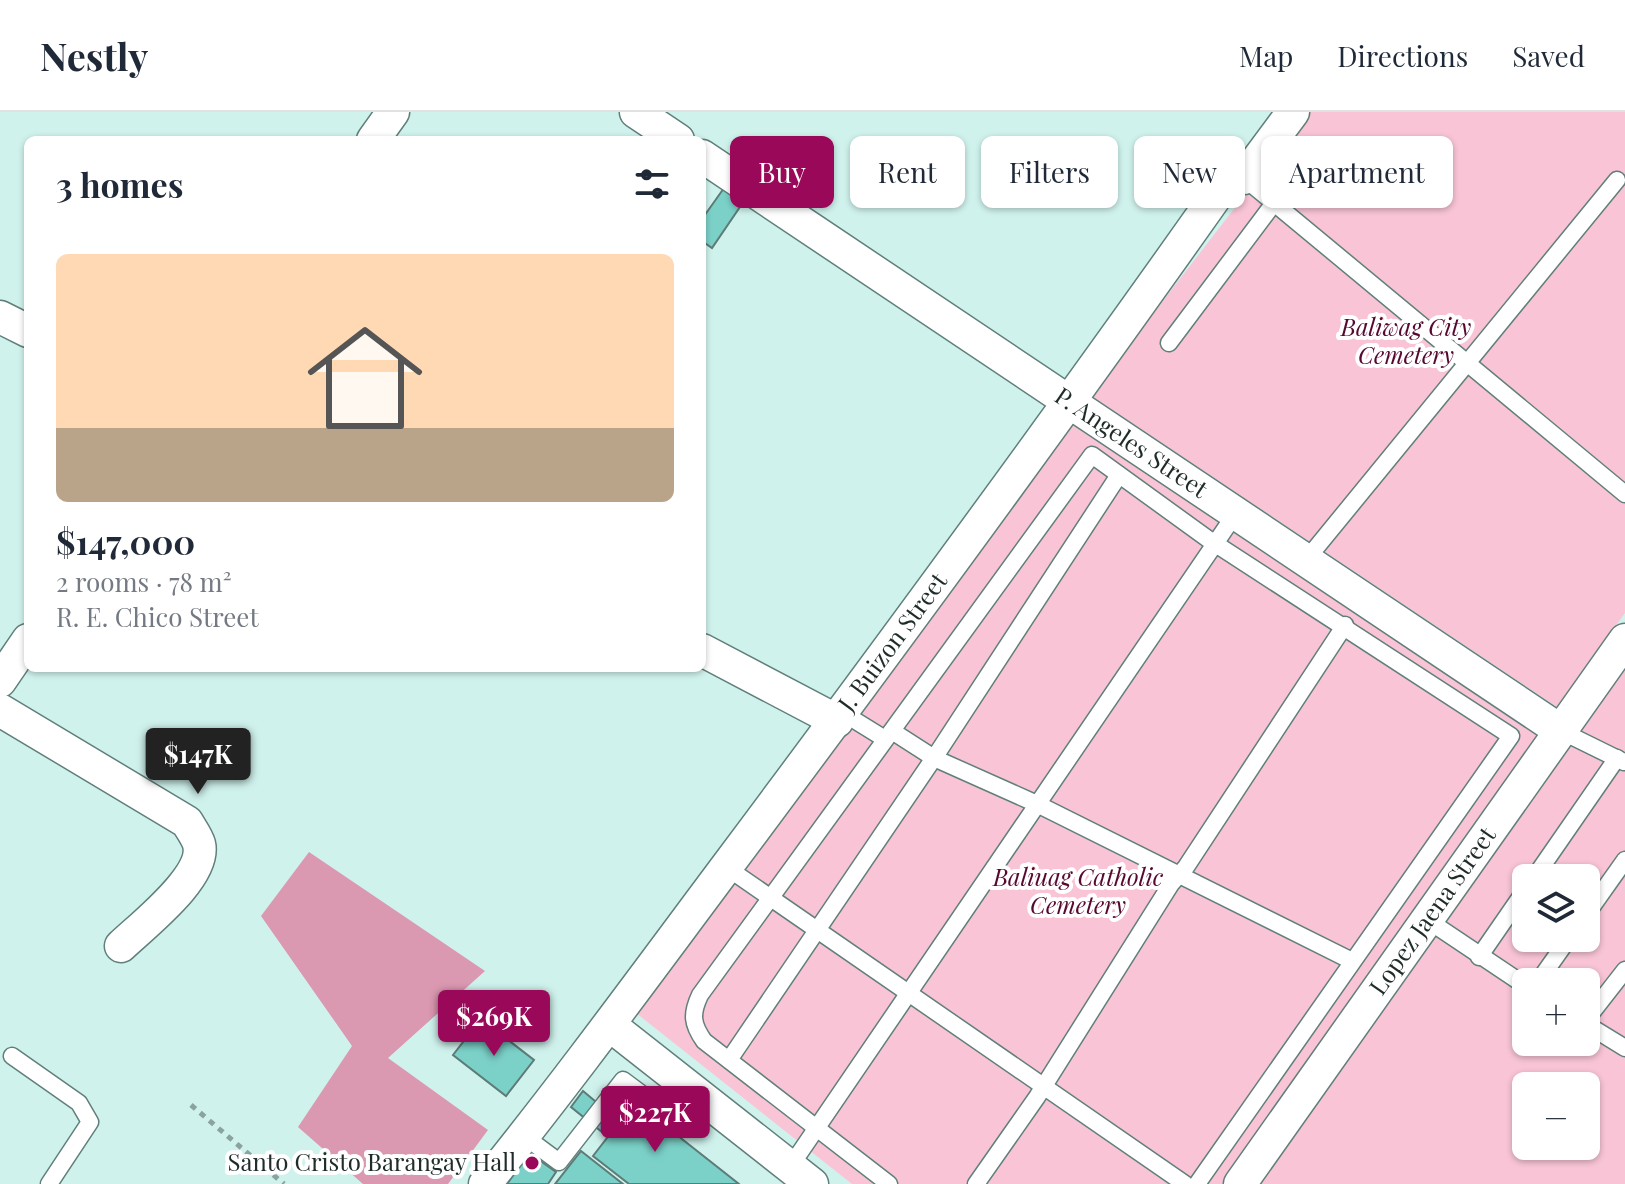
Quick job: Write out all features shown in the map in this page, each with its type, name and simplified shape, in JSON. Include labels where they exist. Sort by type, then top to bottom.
[{"type":"street","points":[[376,136],[393,112]]},
{"type":"street","points":[[636,112],[672,136]]},
{"type":"street","name":"J. Buizon Street","points":[[1245,177],[1293,112]]},
{"type":"street","name":"P. Angeles Street","points":[[706,159],[1561,731]]},
{"type":"street","name":"J. Buizon Street","points":[[485,1184],[611,1026],[840,717],[1072,402],[1208,208]]},
{"type":"street","points":[[0,317],[24,329]]},
{"type":"street","name":"Lopez Jaena Street","points":[[1240,1184],[1625,640]]},
{"type":"street","points":[[0,681],[24,646]]},
{"type":"street","points":[[706,652],[840,717]]},
{"type":"street","points":[[0,710],[187,822],[199,843],[193,876],[121,946]]},
{"type":"street","points":[[611,1026],[801,1175]]},
{"type":"lane","points":[[1245,179],[1261,192]]},
{"type":"lane","points":[[1306,560],[1617,180]]},
{"type":"lane","points":[[1169,343],[1270,208]]},
{"type":"lane","points":[[1280,208],[1625,494]]},
{"type":"lane","points":[[889,1184],[704,1041],[693,1026],[694,1008],[770,898],[1092,455],[1216,544],[1345,625],[1511,736],[1197,1184]]},
{"type":"lane","points":[[729,1060],[934,758],[1119,475]]},
{"type":"lane","points":[[801,1175],[817,1126],[1236,513]]},
{"type":"lane","points":[[976,1184],[1043,1087],[1178,876],[1345,625]]},
{"type":"lane","points":[[840,717],[889,735],[1037,804],[1352,961]]},
{"type":"lane","points":[[1544,864],[1621,760],[1561,731]]},
{"type":"lane","points":[[1600,895],[1625,860]]},
{"type":"lane","points":[[726,867],[817,933],[909,992],[1185,1184]]},
{"type":"lane","points":[[1479,957],[1512,909]]},
{"type":"lane","points":[[1426,919],[1512,977]]},
{"type":"lane","points":[[1600,1003],[1625,970]]},
{"type":"lane","points":[[1600,1031],[1625,1048]]},
{"type":"lane","points":[[12,1056],[79,1103],[90,1122],[49,1184]]},
{"type":"lane","points":[[524,1136],[559,1162],[623,1080],[686,1127]]},
{"type":"path","points":[[191,1105],[284,1184]]},
{"type":"green space","name":"Baliwag City Cemetery","points":[[1309,112],[1625,112],[1625,613],[1557,707],[1090,395],[1235,208],[1245,208],[1245,195],[1261,174],[1261,208],[1453,208],[1453,136],[1290,136]]},
{"type":"green space","name":"Baliuag Catholic Cemetery","points":[[1075,419],[1542,730],[1222,1184],[852,1184],[631,1009]]},
{"type":"green space","points":[[1625,669],[1625,1184],[1259,1184]]},
{"type":"shaded area","points":[[309,852],[485,971],[388,1058],[488,1130],[448,1184],[363,1184],[298,1127],[352,1046],[261,916]]},
{"type":"building","points":[[724,188],[730,192],[730,208],[739,208],[712,248],[706,244],[706,213]]},
{"type":"building","points":[[481,1019],[534,1060],[506,1096],[453,1055]]},
{"type":"building","points":[[583,1091],[614,1117],[602,1132],[571,1107]]},
{"type":"building","points":[[635,1102],[739,1184],[629,1184],[593,1156]]},
{"type":"building","points":[[581,1151],[623,1184],[555,1184]]},
{"type":"building","name":"Santo Cristo Barangay Hall","points":[[529,1153],[556,1172],[548,1184],[507,1184]]},
{"type":"place","name":"Santo Cristo Barangay Hall","points":[[532,1163]]}]
